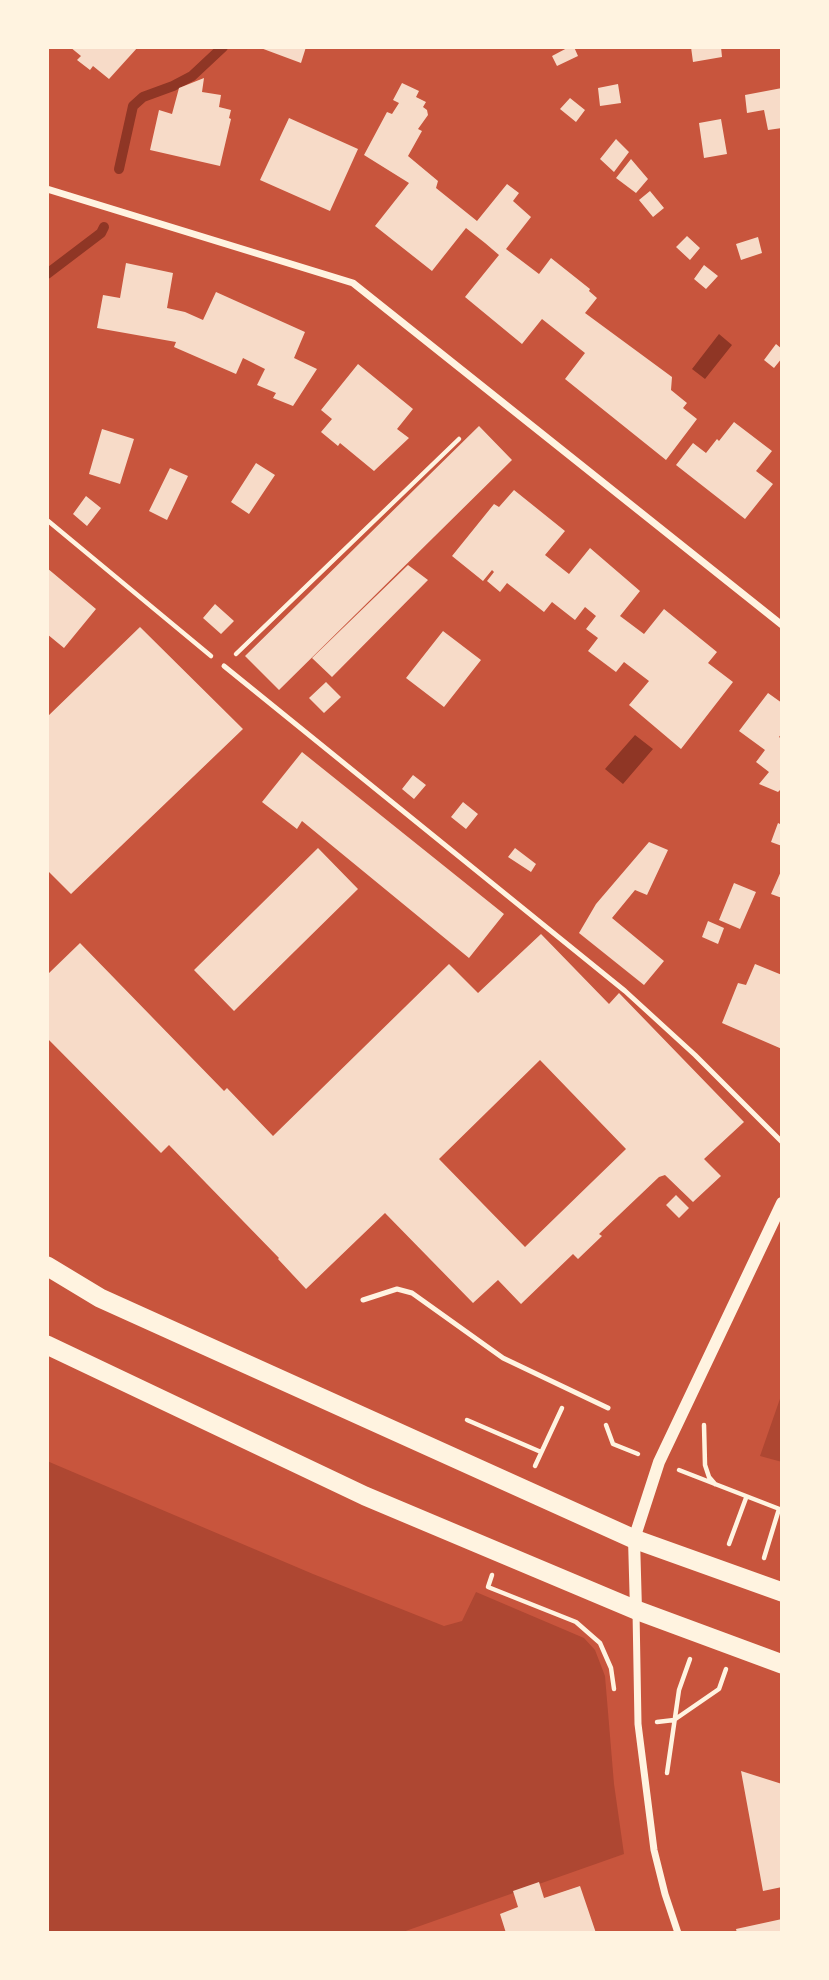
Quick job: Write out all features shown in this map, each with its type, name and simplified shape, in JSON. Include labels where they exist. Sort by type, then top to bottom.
[{"type":"highway","points":[[47,1266],[100,1298],[634,1539],[782,1592]]},
{"type":"highway","points":[[47,1345],[365,1496],[636,1610],[782,1664]]},
{"type":"street","points":[[47,188],[353,284],[782,625]]},
{"type":"street","points":[[678,1933],[664,1894],[654,1850],[638,1724],[634,1539],[666,1446],[782,1203]]},
{"type":"lane","points":[[223,666],[615,983],[695,1055],[782,1142]]},
{"type":"lane","points":[[363,1300],[397,1289],[412,1293],[503,1359],[608,1408]]},
{"type":"path","points":[[47,520],[223,666],[459,439]]},
{"type":"path","points":[[704,1417],[703,1444],[709,1477],[718,1487],[782,1510]]},
{"type":"path","points":[[467,1420],[541,1452]]},
{"type":"path","points":[[720,1570],[746,1498]]},
{"type":"path","points":[[665,1783],[679,1690],[699,1633]]},
{"type":"shaded area","points":[[719,334],[732,345],[705,379],[692,369]]},
{"type":"shaded area","points":[[635,735],[653,749],[623,784],[605,769]]},
{"type":"shaded area","points":[[782,1393],[782,1462],[760,1456]]},
{"type":"shaded area","points":[[47,1461],[313,1574],[444,1626],[462,1621],[476,1592],[584,1638],[595,1650],[605,1676],[614,1784],[624,1854],[400,1933],[47,1933]]},
{"type":"building","points":[[70,47],[138,47],[109,79],[93,66],[90,70],[77,60],[81,56]]},
{"type":"building","points":[[258,47],[306,47],[301,63]]},
{"type":"building","points":[[574,47],[578,56],[557,66],[552,56]]},
{"type":"building","points":[[691,47],[721,47],[722,57],[693,62]]},
{"type":"building","points":[[204,78],[202,92],[221,95],[219,107],[231,110],[220,166],[150,150],[159,110],[172,114],[179,88]]},
{"type":"building","points":[[402,83],[419,91],[416,97],[426,102],[423,107],[428,115],[418,129],[422,131],[408,156],[438,181],[436,188],[477,221],[507,184],[519,193],[513,201],[531,217],[506,249],[539,274],[551,258],[590,289],[597,298],[585,313],[672,377],[671,390],[687,403],[683,408],[697,419],[666,460],[565,379],[585,353],[542,319],[522,344],[465,297],[499,255],[485,243],[466,228],[432,271],[375,226],[409,183],[364,155],[387,112],[392,114],[399,103],[393,100]]},
{"type":"building","points":[[618,84],[621,103],[600,106],[598,88]]},
{"type":"building","points":[[782,88],[782,128],[768,130],[764,110],[747,113],[745,95]]},
{"type":"building","points":[[570,98],[585,110],[576,122],[560,109]]},
{"type":"building","points":[[289,118],[358,149],[330,211],[260,180]]},
{"type":"building","points":[[721,119],[727,154],[704,158],[699,123]]},
{"type":"building","points":[[616,139],[629,152],[614,172],[600,159]]},
{"type":"building","points":[[631,159],[648,179],[636,193],[616,178]]},
{"type":"building","points":[[650,191],[664,208],[653,217],[639,200]]},
{"type":"building","points":[[687,236],[700,248],[690,260],[676,247]]},
{"type":"building","points":[[758,237],[762,253],[741,260],[736,244]]},
{"type":"building","points":[[126,263],[173,273],[167,308],[203,320],[216,292],[305,332],[294,358],[317,369],[293,406],[273,398],[276,393],[257,385],[265,369],[243,358],[236,374],[174,347],[176,342],[97,328],[103,295],[120,298]]},
{"type":"building","points":[[704,265],[718,276],[706,289],[694,279]]},
{"type":"building","points":[[776,344],[782,349],[782,358],[774,368],[764,360]]},
{"type":"building","points":[[358,364],[413,409],[397,429],[409,438],[374,471],[340,443],[338,446],[321,432],[332,419],[321,410]]},
{"type":"building","points":[[734,422],[772,451],[756,471],[773,484],[745,519],[676,465],[693,443],[706,453]]},
{"type":"building","points":[[479,426],[512,460],[279,690],[245,656]]},
{"type":"building","points":[[102,429],[134,439],[120,484],[89,474]]},
{"type":"building","points":[[256,463],[275,475],[249,514],[231,502]]},
{"type":"building","points":[[170,468],[188,476],[167,520],[149,511]]},
{"type":"building","points":[[514,490],[565,531],[545,555],[569,574],[590,548],[640,591],[620,616],[644,634],[664,609],[717,652],[708,663],[733,682],[681,749],[629,705],[649,681],[624,662],[616,672],[588,651],[598,638],[586,629],[596,616],[585,607],[575,620],[552,602],[544,612],[507,583],[500,592],[487,581],[494,572],[492,570],[483,581],[452,556],[494,504],[499,507]]},
{"type":"building","points":[[86,496],[101,508],[87,526],[73,514]]},
{"type":"building","points":[[408,565],[428,580],[332,677],[312,658]]},
{"type":"building","points":[[47,568],[96,609],[64,648],[47,634]]},
{"type":"building","points":[[215,604],[234,621],[221,634],[203,618]]},
{"type":"building","points":[[140,627],[243,729],[71,894],[47,870],[47,717]]},
{"type":"building","points":[[443,631],[481,660],[444,707],[406,678]]},
{"type":"building","points":[[326,682],[341,697],[324,713],[309,698]]},
{"type":"building","points":[[768,693],[782,703],[782,733],[779,737],[782,739],[782,788],[778,792],[759,784],[769,772],[756,762],[765,750],[739,731]]},
{"type":"building","points":[[302,752],[504,914],[469,958],[302,821],[297,829],[262,802]]},
{"type":"building","points":[[413,775],[426,785],[414,799],[402,789]]},
{"type":"building","points":[[463,802],[478,814],[466,829],[451,817]]},
{"type":"building","points":[[778,823],[782,825],[782,846],[771,842]]},
{"type":"building","points":[[649,842],[668,850],[647,895],[635,890],[612,918],[664,961],[644,985],[579,933],[596,904]]},
{"type":"building","points":[[318,848],[358,889],[234,1011],[194,970]]},
{"type":"building","points":[[515,848],[536,864],[531,872],[508,857]]},
{"type":"building","points":[[782,869],[782,898],[771,894]]},
{"type":"building","points":[[734,883],[756,892],[740,929],[719,920]]},
{"type":"building","points":[[708,921],[724,928],[718,944],[702,937]]},
{"type":"building","points":[[541,934],[609,1004],[619,993],[744,1122],[704,1159],[721,1176],[693,1202],[665,1175],[659,1177],[599,1234],[602,1236],[578,1259],[573,1254],[521,1304],[498,1280],[473,1303],[385,1213],[306,1289],[169,1145],[161,1153],[47,1038],[47,975],[80,943],[224,1091],[227,1088],[273,1136],[449,964],[478,993]],"holes":[[[540,1060],[626,1149],[525,1247],[439,1159]]]},
{"type":"building","points":[[755,964],[782,975],[782,1049],[722,1023],[738,983],[746,985]]},
{"type":"building","points":[[676,1195],[689,1208],[679,1218],[666,1205]]},
{"type":"building","points":[[741,1771],[782,1784],[782,1887],[763,1891]]},
{"type":"building","points":[[539,1882],[544,1898],[580,1886],[596,1933],[506,1933],[500,1914],[518,1907],[513,1891]]},
{"type":"building","points":[[782,1919],[782,1933],[737,1933],[736,1929]]},
{"type":"waterway","points":[[119,169],[133,106],[143,97],[192,76],[223,47]]},
{"type":"waterway","points":[[47,274],[101,233],[104,227]]}]
